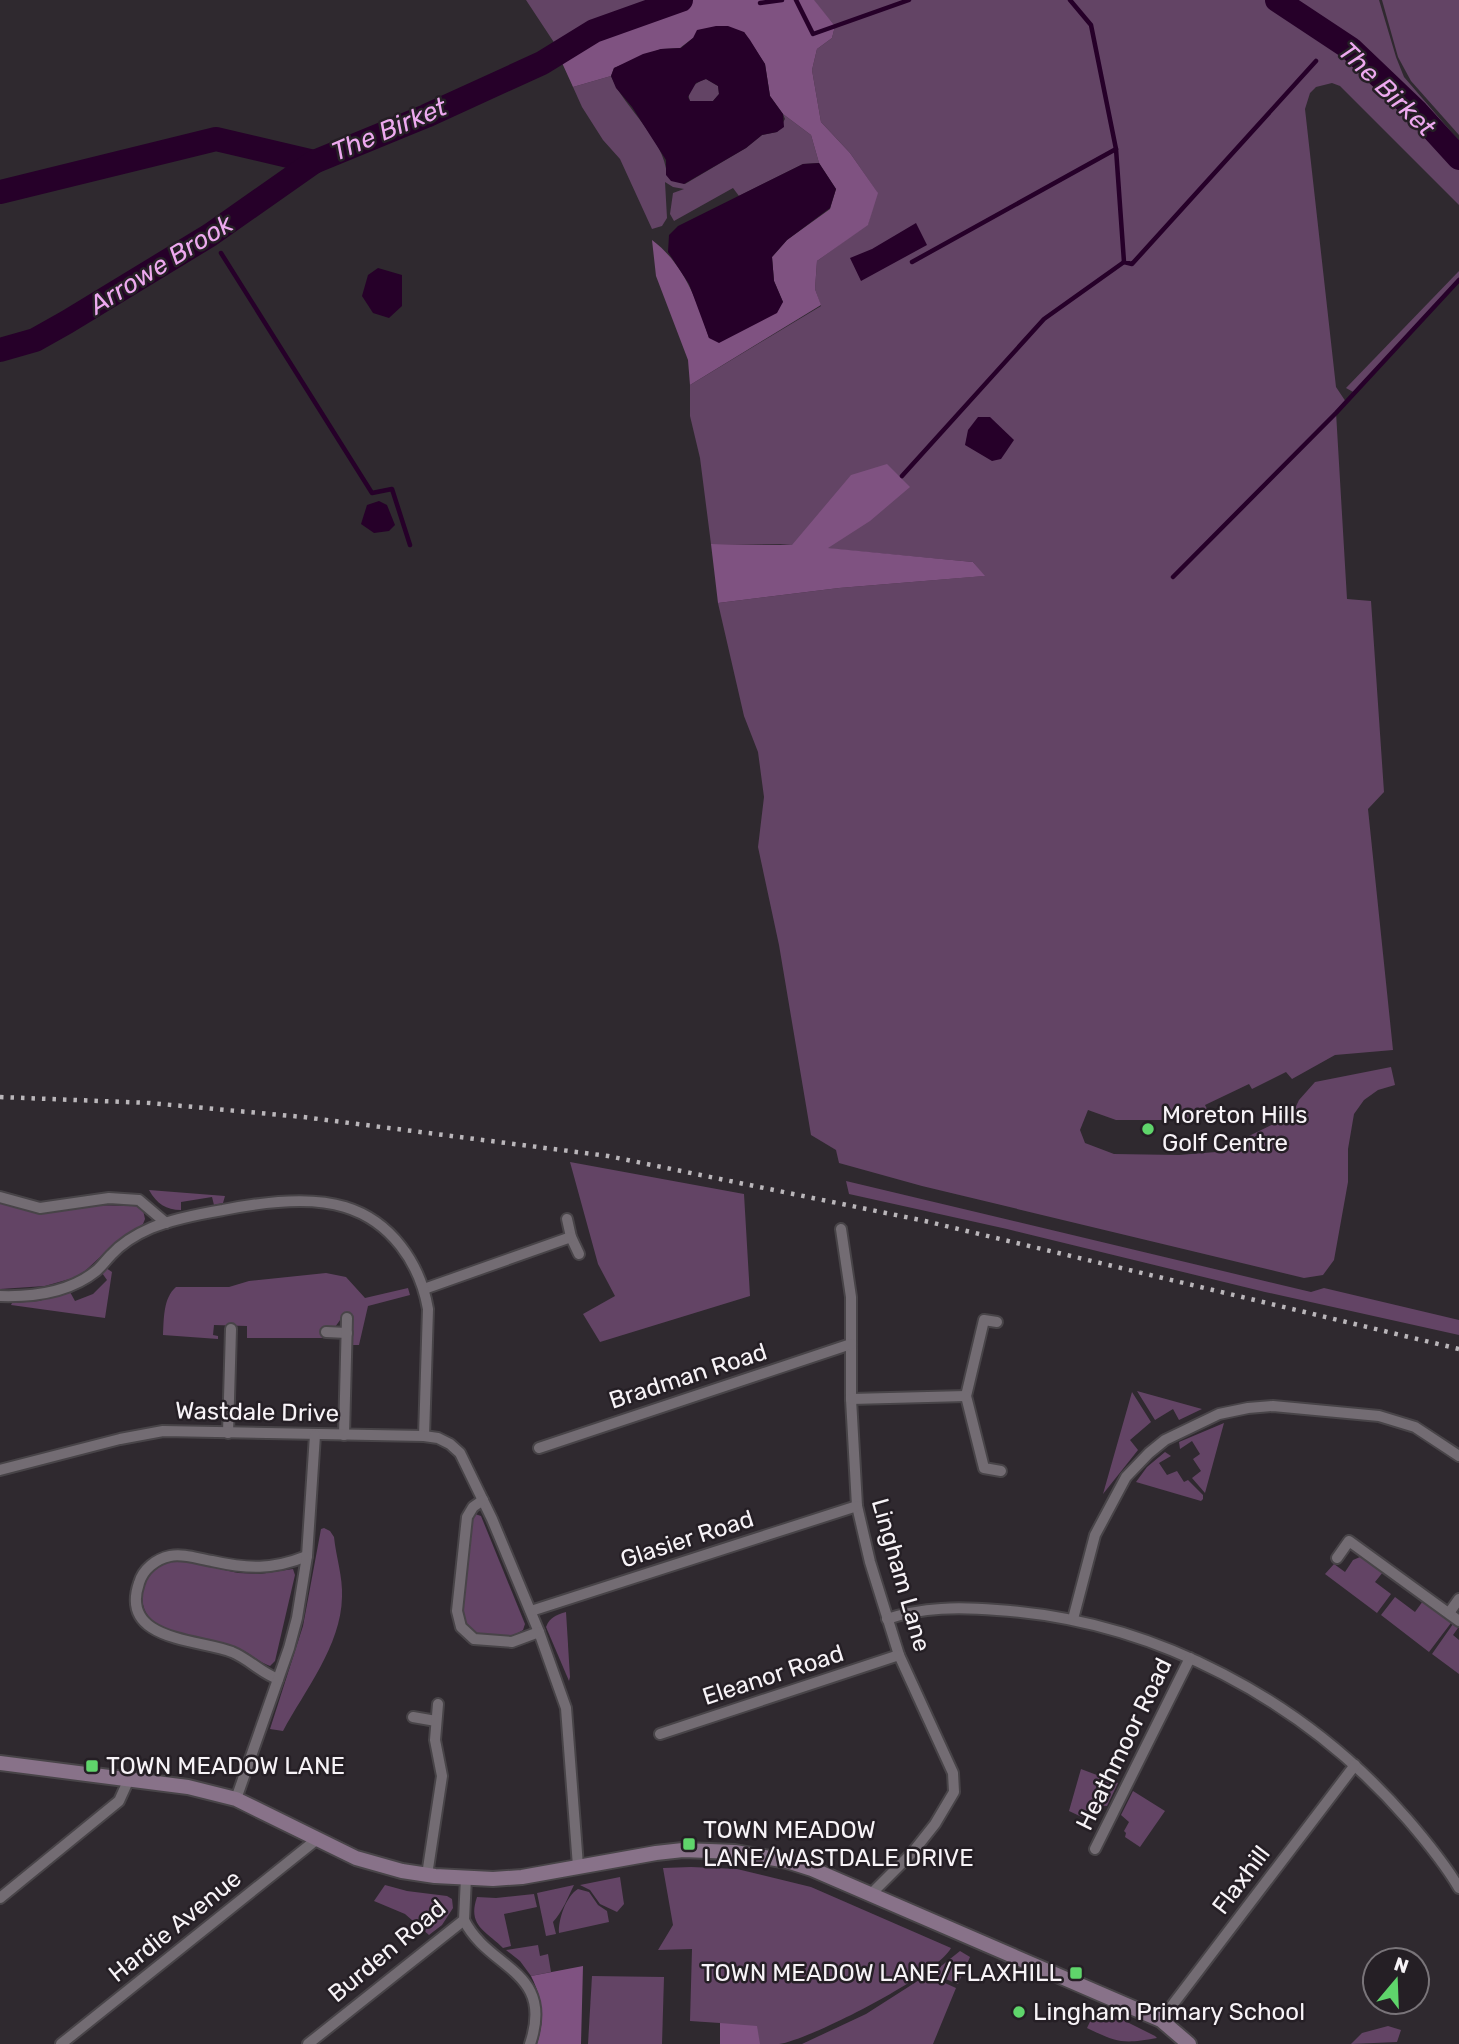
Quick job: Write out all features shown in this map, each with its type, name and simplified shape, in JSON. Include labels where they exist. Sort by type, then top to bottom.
[{"type":"street","points":[[0,1197],[40,1208],[109,1198],[139,1200],[166,1223]]},
{"type":"street","points":[[0,1296],[20,1297],[66,1288],[96,1271],[113,1252],[135,1237],[166,1223],[259,1203],[302,1202],[345,1207],[380,1225],[408,1253],[424,1289],[428,1309],[424,1436]]},
{"type":"street","points":[[567,1219],[579,1254]]},
{"type":"street","name":"Lingham Lane","points":[[841,1229],[851,1297],[851,1399],[857,1506],[899,1655],[953,1773],[954,1792],[927,1834],[871,1894]]},
{"type":"street","points":[[424,1289],[571,1237]]},
{"type":"street","points":[[344,1435],[347,1318]]},
{"type":"street","points":[[997,1322],[984,1320],[966,1396],[984,1468],[1001,1471]]},
{"type":"street","points":[[228,1433],[231,1329]]},
{"type":"street","points":[[326,1332],[347,1333]]},
{"type":"street","name":"Bradman Road","points":[[539,1448],[851,1345]]},
{"type":"street","points":[[851,1399],[966,1396]]},
{"type":"street","points":[[1073,1619],[1095,1535],[1126,1477],[1165,1440],[1219,1414],[1273,1406],[1379,1416],[1415,1427],[1459,1456]]},
{"type":"street","name":"Wastdale Drive","points":[[0,1470],[120,1439],[163,1431],[424,1436],[438,1438],[450,1444],[460,1454],[483,1500],[531,1611],[566,1709],[578,1866]]},
{"type":"street","points":[[236,1799],[297,1618],[307,1556],[315,1435]]},
{"type":"street","points":[[483,1500],[473,1507],[467,1517],[457,1611],[461,1628],[474,1639],[512,1642],[539,1632]]},
{"type":"street","name":"Glasier Road","points":[[531,1611],[857,1506]]},
{"type":"street","points":[[1337,1558],[1349,1541],[1459,1621]]},
{"type":"street","points":[[278,1679],[230,1651],[155,1631],[138,1609],[136,1595],[139,1581],[146,1569],[158,1560],[171,1556],[185,1556],[251,1569],[279,1565],[307,1556]]},
{"type":"street","points":[[1449,1613],[1459,1599]]},
{"type":"street","points":[[887,1619],[907,1612],[935,1608],[1016,1611],[1073,1619],[1147,1641],[1190,1658],[1261,1695],[1323,1738],[1355,1765],[1423,1838],[1459,1888]]},
{"type":"street","name":"Eleanor Road","points":[[660,1734],[899,1655]]},
{"type":"street","name":"Heathmoor Road","points":[[1095,1849],[1190,1658]]},
{"type":"street","points":[[427,1875],[442,1776],[435,1740],[438,1704]]},
{"type":"street","points":[[413,1717],[436,1721]]},
{"type":"street","points":[[0,1762],[188,1787],[236,1799],[356,1858],[427,1875],[522,1877],[670,1851],[735,1852],[774,1858],[812,1869],[1161,2020],[1189,2044]]},
{"type":"street","name":"Flaxhill","points":[[1161,2020],[1355,1765]]},
{"type":"street","points":[[0,1898],[119,1801],[129,1779]]},
{"type":"street","name":"Hardie Avenue","points":[[61,2044],[316,1840]]},
{"type":"street","name":"Burden Road","points":[[308,2044],[464,1920],[466,1877]]},
{"type":"street","points":[[464,1920],[471,1935],[515,1970],[528,1988],[536,2009],[536,2026],[530,2044]]},
{"type":"shaded area","points":[[526,0],[671,0],[582,34],[557,47]]},
{"type":"shaded area","points":[[681,0],[814,0],[835,26],[832,38],[817,49],[812,70],[821,122],[850,153],[878,193],[868,225],[817,261],[815,289],[821,305],[690,385],[688,360],[656,276],[652,240],[681,271],[700,310],[709,338],[783,302],[774,281],[772,257],[787,240],[830,209],[836,189],[819,163],[811,135],[783,114],[770,96],[765,64],[744,32],[693,38],[680,48],[661,49],[614,68],[611,76],[573,87],[558,54],[594,31]]},
{"type":"shaded area","points":[[813,0],[1277,0],[1351,49],[1417,112],[1459,158],[1459,205],[1340,86],[1332,83],[1316,87],[1310,93],[1305,109],[1336,387],[1346,402],[1336,412],[1347,599],[1371,601],[1384,792],[1368,809],[1393,1050],[1335,1055],[1292,1079],[1286,1072],[1252,1089],[1249,1084],[1205,1105],[1208,1111],[1182,1120],[1116,1120],[1088,1110],[1080,1130],[1085,1143],[1114,1154],[1179,1155],[1216,1152],[1292,1115],[1299,1100],[1315,1082],[1391,1067],[1395,1085],[1378,1090],[1364,1100],[1354,1114],[1348,1149],[1348,1182],[1334,1260],[1323,1275],[1304,1278],[922,1186],[839,1163],[836,1150],[811,1135],[779,945],[758,847],[764,797],[758,752],[744,716],[718,603],[839,588],[984,576],[973,562],[780,544],[711,544],[700,458],[690,416],[690,385],[821,306],[815,289],[817,261],[868,224],[877,192],[850,153],[821,122],[812,70],[817,49],[832,38],[835,26]]},
{"type":"shaded area","points":[[1286,0],[1379,0],[1404,77],[1459,141],[1459,148],[1371,56]]},
{"type":"shaded area","points":[[1382,0],[1459,0],[1459,135],[1411,81],[1398,57]]},
{"type":"shaded area","points":[[728,26],[744,32],[765,64],[770,96],[783,114],[784,127],[777,132],[762,135],[746,148],[684,184],[671,181],[666,175],[666,160],[632,107],[616,88],[611,76],[614,68],[643,54],[661,49],[681,48],[693,38],[697,30]],"holes":[[[706,79],[718,86],[719,94],[713,101],[690,101],[688,97],[696,83]]]},
{"type":"shaded area","points":[[611,76],[659,148],[667,175],[685,184],[746,148],[762,135],[777,132],[785,119],[783,114],[811,135],[819,163],[803,164],[739,196],[733,188],[674,221],[670,214],[673,193],[684,189],[665,182],[667,218],[662,226],[652,229],[620,159],[603,140],[573,87]]},
{"type":"shaded area","points":[[706,79],[718,86],[719,94],[713,101],[690,101],[690,90]]},
{"type":"shaded area","points":[[819,163],[836,189],[830,208],[787,240],[772,257],[774,281],[783,302],[777,313],[719,343],[709,338],[689,284],[668,252],[669,235],[678,226],[803,164]]},
{"type":"shaded area","points":[[916,223],[927,245],[861,281],[850,258],[872,249]]},
{"type":"shaded area","points":[[378,268],[402,275],[402,306],[389,318],[373,313],[362,296],[368,275]]},
{"type":"shaded area","points":[[1459,271],[1459,280],[1355,393],[1346,388]]},
{"type":"shaded area","points":[[978,417],[990,417],[1014,440],[1001,459],[992,461],[965,445],[968,430]]},
{"type":"shaded area","points":[[887,464],[910,487],[870,521],[828,548],[973,562],[985,576],[839,588],[718,603],[711,544],[792,545],[851,475]]},
{"type":"shaded area","points":[[379,501],[387,505],[395,525],[389,531],[374,533],[361,524],[367,505]]},
{"type":"shaded area","points":[[570,1162],[744,1194],[750,1296],[600,1342],[583,1314],[615,1296],[598,1264]]},
{"type":"shaded area","points":[[846,1181],[1311,1292],[1324,1288],[1459,1320],[1459,1335],[849,1194]]},
{"type":"shaded area","points":[[149,1190],[225,1196],[223,1203],[214,1205],[212,1197],[181,1202],[181,1210],[176,1210],[162,1205]]},
{"type":"shaded area","points":[[0,1203],[41,1214],[85,1205],[137,1206],[143,1210],[145,1219],[143,1224],[73,1278],[45,1286],[0,1289]]},
{"type":"shaded area","points":[[106,1268],[112,1272],[105,1318],[11,1305],[39,1301],[70,1292],[75,1301],[93,1294],[107,1280],[102,1273]]},
{"type":"shaded area","points":[[326,1273],[346,1277],[365,1298],[408,1288],[410,1295],[368,1306],[359,1345],[352,1345],[353,1317],[343,1316],[335,1327],[323,1328],[322,1338],[247,1338],[247,1326],[214,1325],[213,1335],[218,1336],[218,1339],[163,1335],[166,1303],[176,1287],[229,1287],[249,1281]]},
{"type":"shaded area","points":[[1137,1391],[1202,1409],[1179,1420],[1173,1409],[1155,1420]]},
{"type":"shaded area","points":[[1132,1392],[1151,1422],[1130,1440],[1138,1450],[1103,1494]]},
{"type":"shaded area","points":[[1224,1423],[1205,1493],[1192,1478],[1201,1471],[1193,1459],[1200,1454],[1192,1441],[1180,1449],[1179,1442]]},
{"type":"shaded area","points":[[1165,1452],[1171,1456],[1159,1463],[1167,1475],[1177,1471],[1184,1482],[1188,1480],[1203,1495],[1201,1501],[1136,1482],[1147,1467]]},
{"type":"shaded area","points":[[475,1514],[481,1516],[525,1624],[523,1630],[511,1637],[474,1633],[465,1625],[463,1613],[472,1519]]},
{"type":"shaded area","points":[[324,1528],[334,1537],[341,1582],[340,1615],[329,1650],[283,1731],[270,1729],[303,1626],[321,1529]]},
{"type":"shaded area","points":[[1360,1557],[1383,1572],[1375,1582],[1391,1594],[1377,1613],[1325,1574],[1334,1564],[1345,1572],[1353,1560]]},
{"type":"shaded area","points":[[171,1561],[184,1561],[238,1573],[260,1574],[293,1569],[295,1575],[275,1661],[270,1666],[236,1647],[161,1627],[150,1618],[144,1607],[144,1585],[153,1572]]},
{"type":"shaded area","points":[[1395,1597],[1415,1612],[1423,1601],[1451,1623],[1429,1652],[1381,1615]]},
{"type":"shaded area","points":[[566,1612],[569,1681],[546,1627],[554,1617]]},
{"type":"shaded area","points":[[1453,1624],[1458,1628],[1453,1635],[1459,1640],[1459,1674],[1432,1654]]},
{"type":"shaded area","points":[[1081,1769],[1118,1783],[1107,1806],[1092,1805],[1086,1819],[1069,1811]]},
{"type":"shaded area","points":[[1133,1791],[1165,1811],[1140,1847],[1125,1837],[1124,1831],[1129,1822],[1121,1815]]},
{"type":"shaded area","points":[[663,1868],[737,1869],[811,1887],[951,1948],[941,1959],[899,1989],[817,2031],[779,2044],[720,2044],[720,2023],[690,2021],[692,1949],[658,1950],[673,1925]]},
{"type":"shaded area","points":[[620,1877],[624,1904],[617,1912],[600,1904],[590,1890],[580,1885]]},
{"type":"shaded area","points":[[385,1885],[447,1896],[452,1899],[453,1908],[442,1925],[429,1935],[405,1914],[374,1901]]},
{"type":"shaded area","points":[[574,1885],[553,1922],[556,1934],[546,1936],[537,1893]]},
{"type":"shaded area","points":[[578,1889],[589,1892],[598,1905],[607,1911],[609,1922],[559,1933],[564,1909]]},
{"type":"shaded area","points":[[534,1894],[537,1907],[504,1914],[511,1946],[503,1948],[476,1921],[474,1915],[477,1897]]},
{"type":"shaded area","points":[[538,1945],[540,1956],[548,1954],[551,1972],[531,1976],[520,1961],[506,1950]]},
{"type":"shaded area","points":[[960,1951],[970,1957],[958,1984],[938,1976],[935,1971]]},
{"type":"shaded area","points":[[583,1966],[581,2044],[537,2044],[542,2009],[531,1976]]},
{"type":"shaded area","points":[[927,1975],[956,1988],[933,2044],[802,2044],[866,2014]]},
{"type":"shaded area","points":[[592,1976],[664,1977],[662,2044],[588,2044]]},
{"type":"shaded area","points":[[1097,2007],[1157,2038],[1121,2041],[1087,2028]]},
{"type":"shaded area","points":[[720,2023],[757,2026],[760,2044],[720,2044]]},
{"type":"shaded area","points":[[1388,2026],[1401,2030],[1397,2042],[1351,2044],[1362,2033]]},
{"type":"waterway","name":"The Birket","points":[[0,350],[35,340],[67,322],[210,235],[314,162],[426,116],[542,63],[594,31],[681,0]]},
{"type":"waterway","points":[[760,3],[782,0]]},
{"type":"waterway","points":[[796,0],[813,34],[909,0]]},
{"type":"waterway","points":[[1070,0],[1091,25],[1116,149],[1124,262],[1132,264],[1316,61]]},
{"type":"waterway","name":"The Birket","points":[[1277,0],[1351,49],[1417,112],[1459,158]]},
{"type":"waterway","name":"The Birket","points":[[0,192],[216,139],[314,162]]},
{"type":"waterway","points":[[912,262],[1116,149]]},
{"type":"waterway","name":"Arrowe Brook","points":[[221,253],[372,493],[392,489],[410,545]]},
{"type":"waterway","points":[[902,476],[1044,319],[1124,262]]},
{"type":"waterway","points":[[1173,577],[1336,413],[1459,280]]},
{"type":"railway","points":[[0,1097],[150,1103],[303,1117],[608,1156],[925,1221],[1459,1349]]},
{"type":"place","name":"Moreton Hills Golf Centre","points":[[1148,1129]]},
{"type":"place","name":"TOWN MEADOW LANE","points":[[92,1766]]},
{"type":"place","name":"TOWN MEADOW LANE/WASTDALE DRIVE","points":[[689,1844]]},
{"type":"place","name":"TOWN MEADOW LANE/FLAXHILL","points":[[1076,1973]]},
{"type":"place","name":"Lingham Primary School","points":[[1019,2012]]}]
